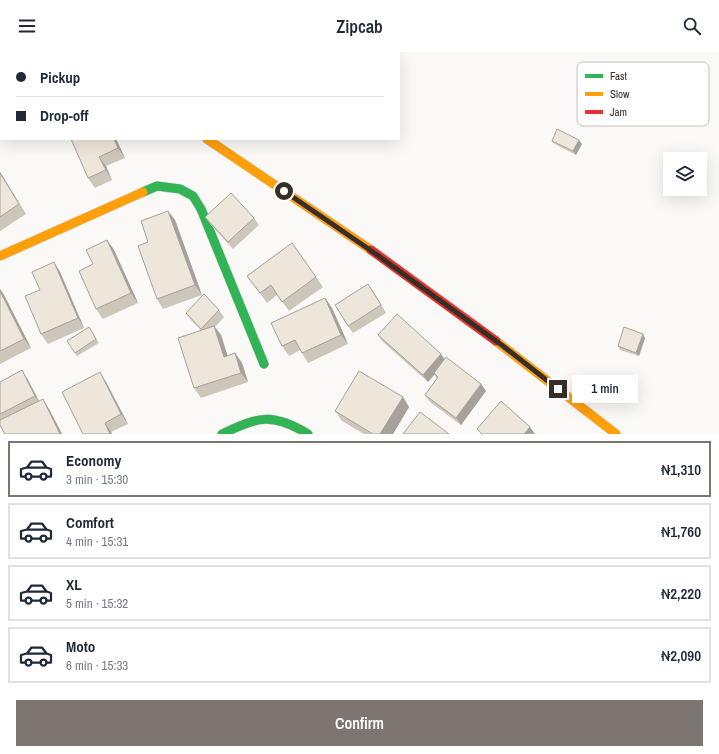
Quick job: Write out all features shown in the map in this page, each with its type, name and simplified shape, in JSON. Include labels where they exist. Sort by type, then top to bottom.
[{"type":"street","points":[[208,140],[373,252],[503,346],[616,434]]},
{"type":"street","points":[[0,256],[157,186],[168,186],[180,189],[193,195],[201,209],[264,364]]},
{"type":"street","points":[[222,434],[263,419],[284,423],[308,434]]},
{"type":"building","points":[[557,129],[579,140],[573,151],[552,141]]},
{"type":"building","points":[[71,140],[114,140],[118,148],[99,157],[106,170],[88,178]]},
{"type":"building","points":[[0,173],[19,204],[0,217]]},
{"type":"building","points":[[231,193],[254,218],[228,242],[205,217]]},
{"type":"building","points":[[168,211],[195,285],[157,299],[138,246],[148,242],[141,221]]},
{"type":"building","points":[[107,240],[131,293],[96,309],[79,271],[93,264],[86,250]]},
{"type":"building","points":[[292,243],[316,277],[282,302],[271,285],[260,293],[247,276]]},
{"type":"building","points":[[54,262],[78,318],[41,334],[25,296],[40,290],[32,272]]},
{"type":"building","points":[[368,284],[381,305],[348,326],[335,305]]},
{"type":"building","points":[[0,291],[24,339],[0,351]]},
{"type":"building","points":[[204,294],[219,310],[201,329],[186,313]]},
{"type":"building","points":[[325,298],[341,335],[302,353],[295,340],[282,346],[271,323]]},
{"type":"building","points":[[397,314],[441,354],[423,375],[378,335]]},
{"type":"building","points":[[214,326],[224,357],[235,353],[241,373],[194,388],[178,338]]},
{"type":"building","points":[[89,327],[96,339],[75,353],[67,341]]},
{"type":"building","points":[[624,327],[643,334],[636,353],[618,346]]},
{"type":"building","points":[[446,357],[481,384],[456,418],[425,395],[438,377],[434,373]]},
{"type":"building","points":[[22,370],[35,396],[0,414],[0,382]]},
{"type":"building","points":[[359,371],[403,397],[380,434],[373,434],[335,411]]},
{"type":"building","points":[[100,372],[121,414],[105,423],[110,434],[83,434],[62,392]]},
{"type":"building","points":[[43,399],[60,434],[5,434],[0,425],[0,420]]},
{"type":"building","points":[[501,401],[530,427],[524,434],[482,434],[477,429]]},
{"type":"building","points":[[420,412],[449,434],[403,434]]},
{"type":"traffic: fast","points":[[143,192],[157,186],[180,189],[193,196],[201,209],[264,364]]},
{"type":"traffic: fast","points":[[222,434],[246,424],[265,419],[284,422],[308,434]]},
{"type":"traffic: slow","points":[[208,140],[371,250]]},
{"type":"traffic: slow","points":[[0,256],[143,192]]},
{"type":"traffic: slow","points":[[496,341],[616,434]]},
{"type":"traffic: jam","points":[[371,250],[496,341]]},
{"type":"route","points":[[284,191],[373,252],[503,346],[558,389]]}]
